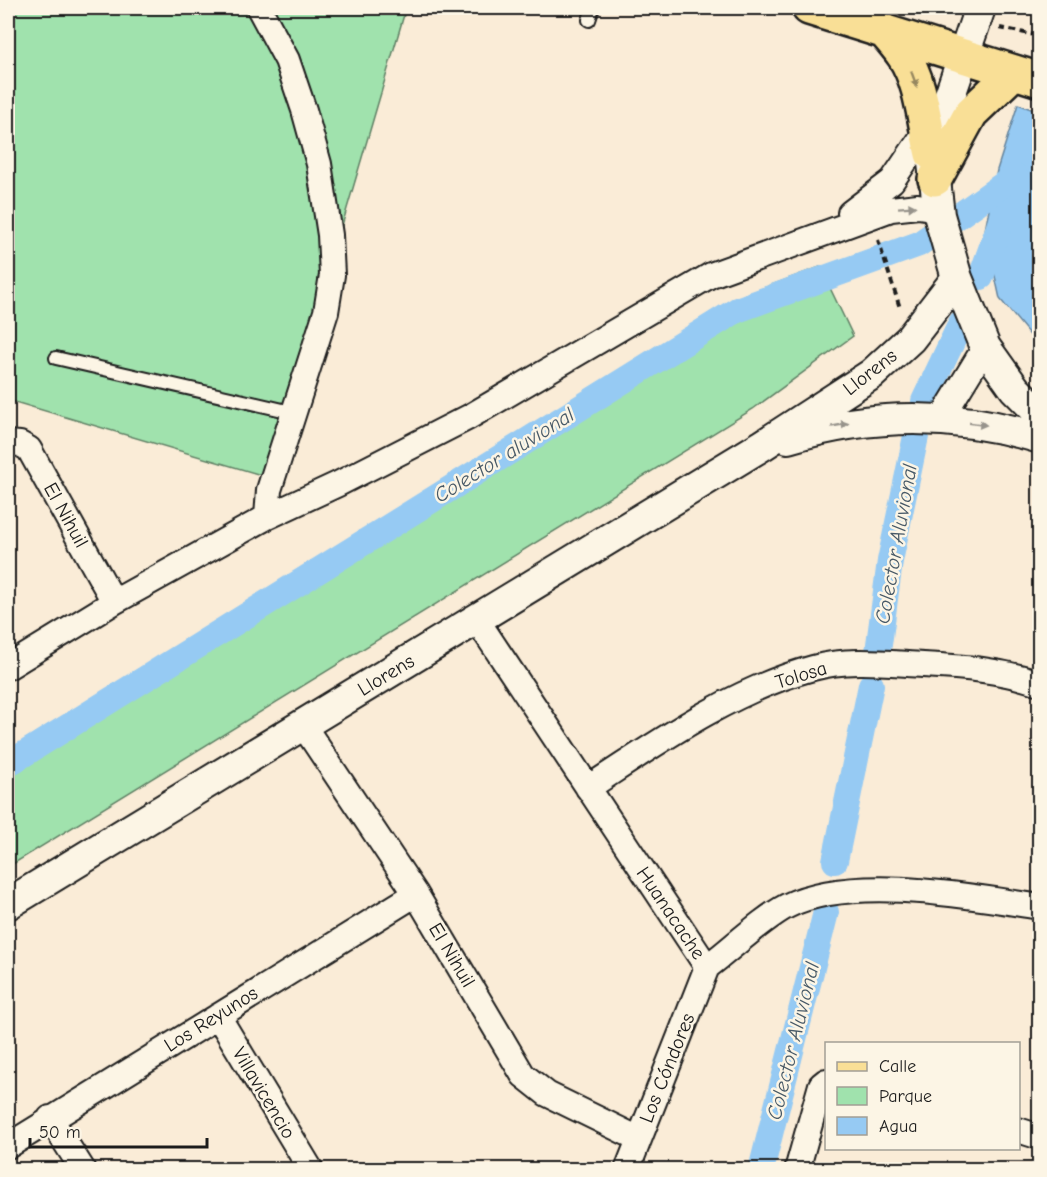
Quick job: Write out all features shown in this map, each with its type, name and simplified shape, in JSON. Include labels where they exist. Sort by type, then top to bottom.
[{"type":"main road","points":[[808,8],[1027,76]]},
{"type":"main road","points":[[883,30],[904,56],[912,71],[920,95],[934,178]]},
{"type":"main road","points":[[934,178],[970,113],[1027,76]]},
{"type":"street","points":[[259,8],[286,60],[304,110],[319,164],[330,235],[332,275],[326,312],[296,413],[269,490],[267,517]]},
{"type":"street","points":[[8,667],[114,602],[267,517],[338,484],[469,417],[711,275],[891,208],[912,206],[934,178],[962,57],[980,8]]},
{"type":"street","points":[[812,236],[857,209],[892,182],[934,178]]},
{"type":"street","points":[[934,178],[955,267],[985,347],[1015,388],[1040,414]]},
{"type":"street","name":"Llorens","points":[[8,904],[763,445],[872,374],[910,339],[955,267]]},
{"type":"street","points":[[941,419],[985,347]]},
{"type":"street","name":"Llorens","points":[[763,445],[812,431],[848,424],[941,419],[992,426],[1040,438]]},
{"type":"street","name":"El Nihuil","points":[[8,443],[20,444],[29,449],[114,602]]},
{"type":"street","name":"Huanacache","points":[[477,620],[707,968],[785,907],[816,894],[864,888],[979,898],[1040,907]]},
{"type":"street","name":"Tolosa","points":[[588,788],[654,745],[746,693],[814,668],[856,662],[938,666],[1008,673],[1040,683]]},
{"type":"street","name":"El Nihuil","points":[[303,725],[416,894],[523,1075],[547,1094],[639,1139]]},
{"type":"street","name":"Los Reyunos","points":[[8,1146],[416,894]]},
{"type":"street","name":"Los Cóndores","points":[[627,1170],[707,968]]},
{"type":"street","name":"Villavicencio","points":[[218,1016],[311,1170]]},
{"type":"street","points":[[796,1170],[821,1084],[825,1082]]},
{"type":"street","points":[[51,1118],[83,1170]]},
{"type":"street","points":[[1020,1131],[1040,1137]]},
{"type":"lane","points":[[56,358],[296,413]]},
{"type":"path","points":[[1033,34],[1040,36]]},
{"type":"path","points":[[878,240],[910,339]]},
{"type":"green space","points":[[8,8],[406,8],[268,477],[8,400]]},
{"type":"green space","points":[[820,267],[853,336],[753,409],[8,867],[8,775],[742,296]]},
{"type":"water","points":[[1018,104],[1039,112],[1039,346],[1000,299],[985,230],[997,170]]},
{"type":"waterway","name":"Colector aluvional","points":[[8,764],[737,310],[919,244],[1015,176]]},
{"type":"waterway","points":[[981,277],[1001,221]]},
{"type":"waterway","name":"Colector Aluvional","points":[[924,401],[961,323]]},
{"type":"waterway","name":"Colector Aluvional","points":[[878,652],[890,561],[916,436]]},
{"type":"waterway","name":"Colector Aluvional","points":[[835,861],[871,685]]},
{"type":"waterway","name":"Colector Aluvional","points":[[761,1170],[826,912]]}]
